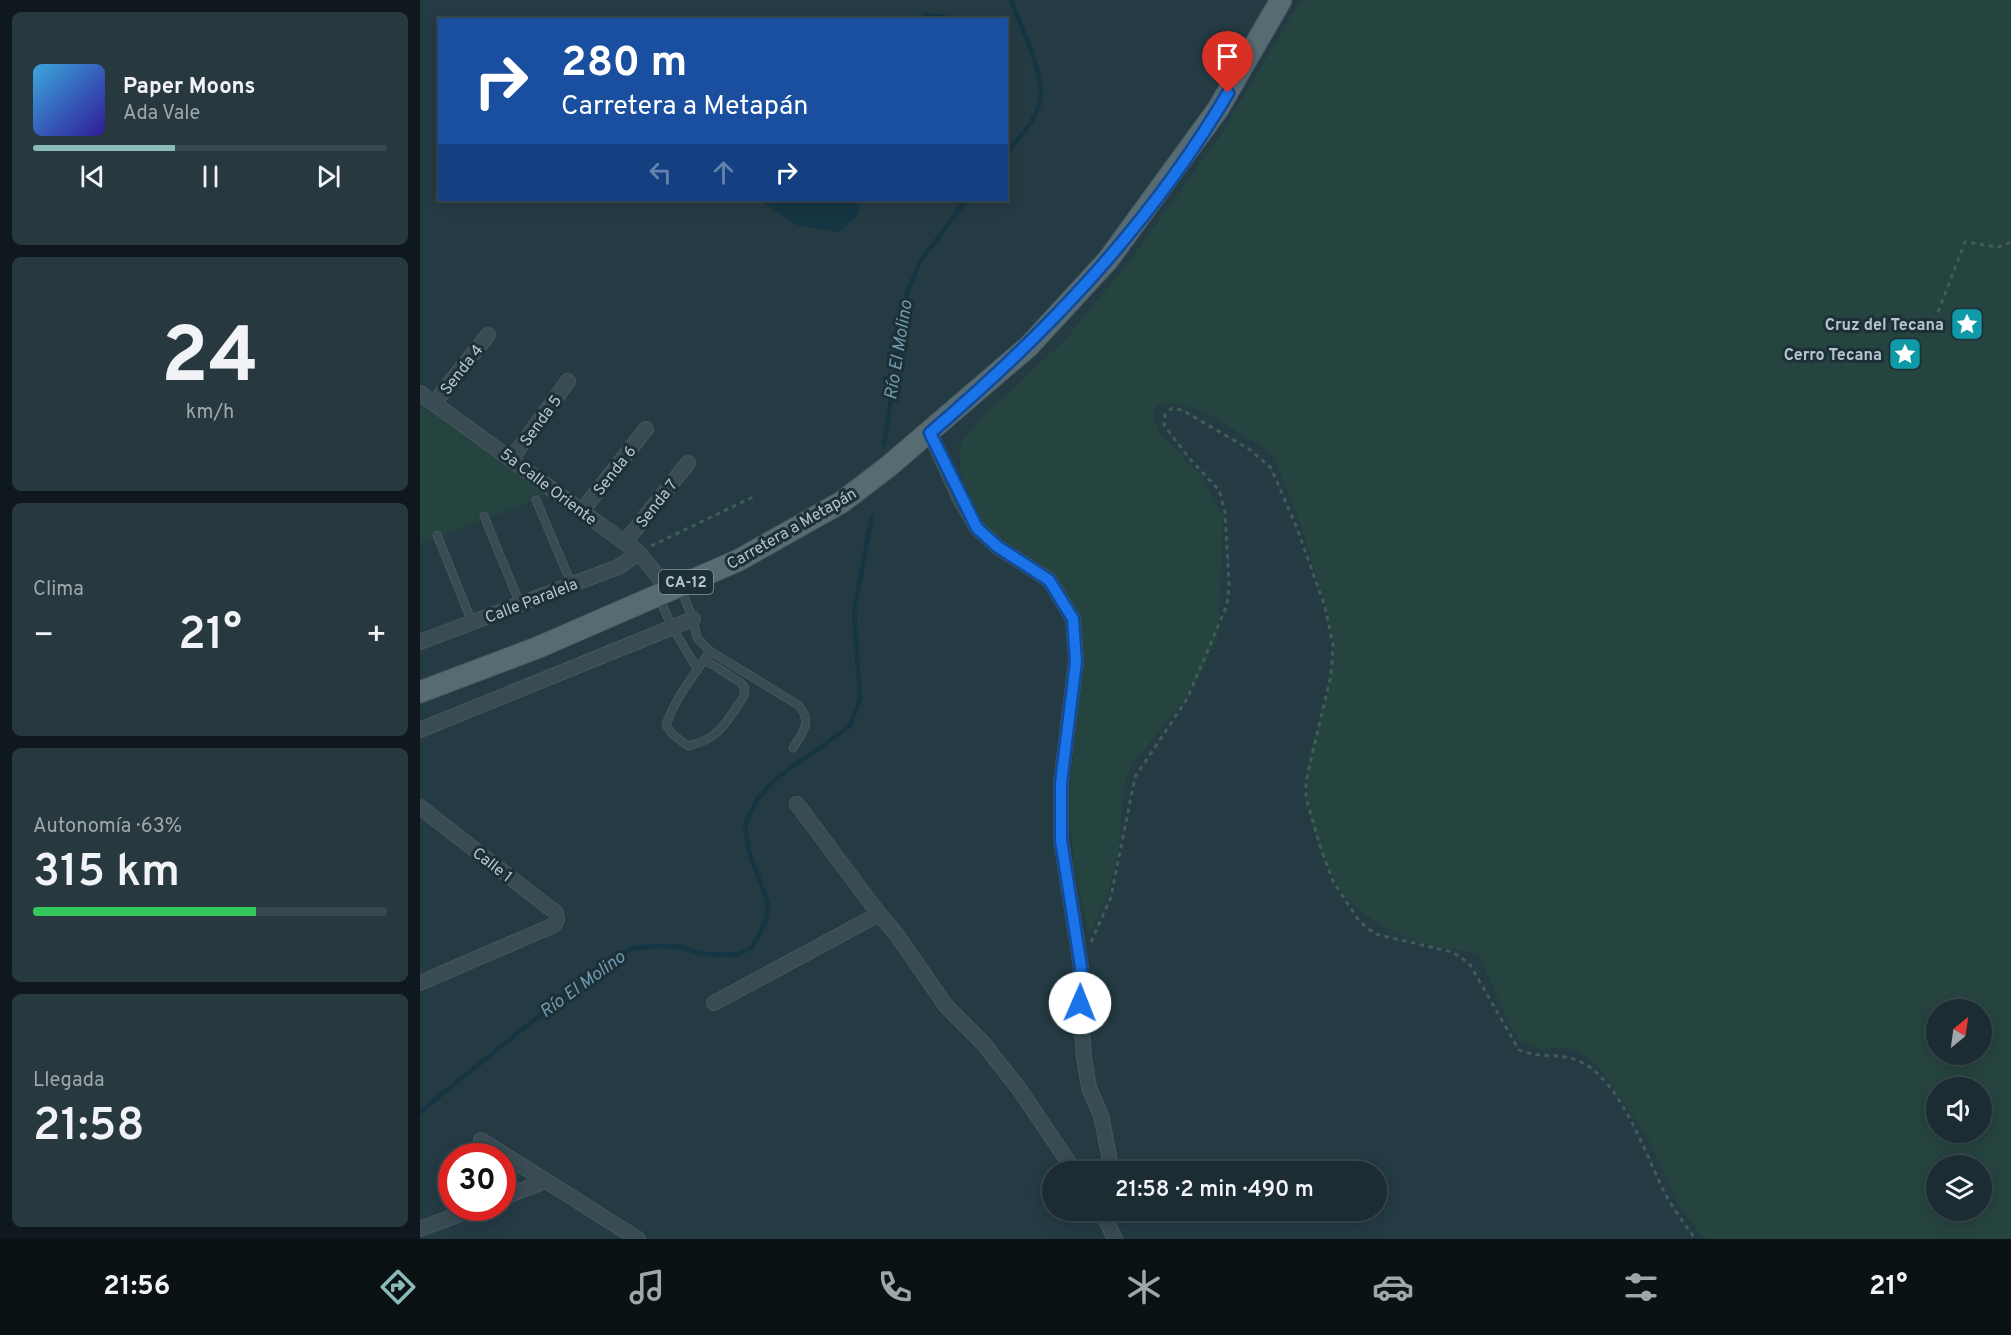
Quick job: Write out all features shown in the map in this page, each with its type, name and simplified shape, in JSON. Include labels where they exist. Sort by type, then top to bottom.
[{"type":"main road","name":"Carretera a Metapán","points":[[420,692],[539,647],[739,560],[842,502],[930,433],[1029,346],[1108,260],[1218,109],[1281,0]]},
{"type":"street","name":"Senda 4","points":[[434,403],[488,335]]},
{"type":"street","name":"Senda 5","points":[[512,458],[568,381]]},
{"type":"street","name":"5a Calle Oriente","points":[[420,393],[639,553],[669,590]]},
{"type":"street","name":"Senda 6","points":[[582,511],[646,429]]},
{"type":"street","points":[[930,433],[977,528],[998,547],[1049,580],[1073,619],[1076,662],[1061,783],[1061,840],[1080,962],[1084,1057],[1089,1088],[1101,1115],[1110,1161]]},
{"type":"street","name":"Senda 7","points":[[625,542],[688,463]]},
{"type":"street","name":"Calle Paralela","points":[[420,642],[618,567],[639,553]]},
{"type":"street","points":[[420,730],[693,619]]},
{"type":"street","points":[[797,804],[897,935],[946,1006],[983,1043],[1020,1090],[1068,1161]]},
{"type":"street","name":"Calle 1","points":[[420,807],[556,913],[557,920],[554,925],[420,982]]},
{"type":"street","points":[[714,1004],[879,914]]},
{"type":"street","points":[[481,1140],[638,1239]]},
{"type":"street","points":[[516,1192],[545,1181]]},
{"type":"street","points":[[420,1229],[441,1221]]},
{"type":"street","points":[[1106,1221],[1115,1239]]},
{"type":"lane","points":[[536,500],[572,585]]},
{"type":"lane","points":[[484,516],[520,604]]},
{"type":"lane","points":[[437,535],[473,622]]},
{"type":"lane","points":[[669,590],[693,619],[697,638],[710,651],[798,705],[806,714],[807,725],[793,748]]},
{"type":"lane","points":[[669,590],[672,627],[698,670]]},
{"type":"lane","points":[[705,660],[740,682],[745,688],[744,696],[720,733],[688,746],[672,734],[666,725],[670,711],[710,651]]},
{"type":"path","points":[[1938,312],[1965,242],[1998,247],[2011,242]]},
{"type":"path","points":[[1080,962],[1111,897],[1135,777],[1187,699],[1227,605],[1229,585],[1225,512],[1219,490],[1189,458],[1164,426],[1165,415],[1172,408],[1182,410],[1249,449],[1271,468],[1297,528],[1325,607],[1333,645],[1331,675],[1308,771],[1306,798],[1333,881],[1359,921],[1375,934],[1452,952],[1469,963],[1519,1050],[1528,1054],[1560,1055],[1581,1062],[1600,1075],[1624,1108],[1668,1199],[1695,1239]]},
{"type":"path","points":[[639,553],[753,497]]},
{"type":"green space","points":[[1301,0],[2011,0],[2011,1239],[1705,1239],[1680,1208],[1650,1142],[1602,1070],[1588,1058],[1569,1048],[1541,1050],[1520,1041],[1509,1023],[1479,955],[1418,942],[1403,936],[1373,919],[1345,895],[1324,860],[1312,820],[1309,799],[1309,759],[1327,691],[1333,644],[1326,606],[1296,514],[1269,451],[1230,426],[1181,404],[1167,403],[1156,406],[1153,417],[1162,436],[1201,476],[1223,516],[1218,636],[1204,668],[1180,705],[1133,763],[1125,783],[1117,857],[1108,893],[1089,936],[1074,867],[1069,807],[1080,678],[1080,634],[1055,582],[1039,563],[981,525],[967,502],[960,466],[961,443],[981,419],[1068,337],[1131,259],[1222,133]]},
{"type":"green space","points":[[420,401],[547,495],[420,544]]},
{"type":"water","points":[[927,12],[949,18],[917,18]]},
{"type":"water","points":[[761,201],[860,201],[858,215],[840,232],[796,225]]},
{"type":"waterway","name":"Río El Molino","points":[[1008,151],[1033,118],[1041,93],[1038,71],[1011,0]]},
{"type":"waterway","name":"Río El Molino","points":[[884,445],[907,293],[920,262],[965,201]]},
{"type":"waterway","name":"Río El Molino","points":[[420,1112],[581,982],[630,949],[655,946],[681,947],[704,954],[735,955],[752,948],[766,921],[768,903],[749,852],[745,825],[758,798],[777,778],[850,726],[860,699],[854,611],[872,516]]},
{"type":"place","name":"Cruz del Tecana","points":[[1967,324]]},
{"type":"place","name":"Cerro Tecana","points":[[1905,354]]},
{"type":"route","points":[[1080,1003],[1081,967],[1061,840],[1061,783],[1076,662],[1073,619],[1049,580],[998,547],[977,528],[960,499],[930,433],[1029,346],[1108,260],[1184,158],[1228,93]]}]
